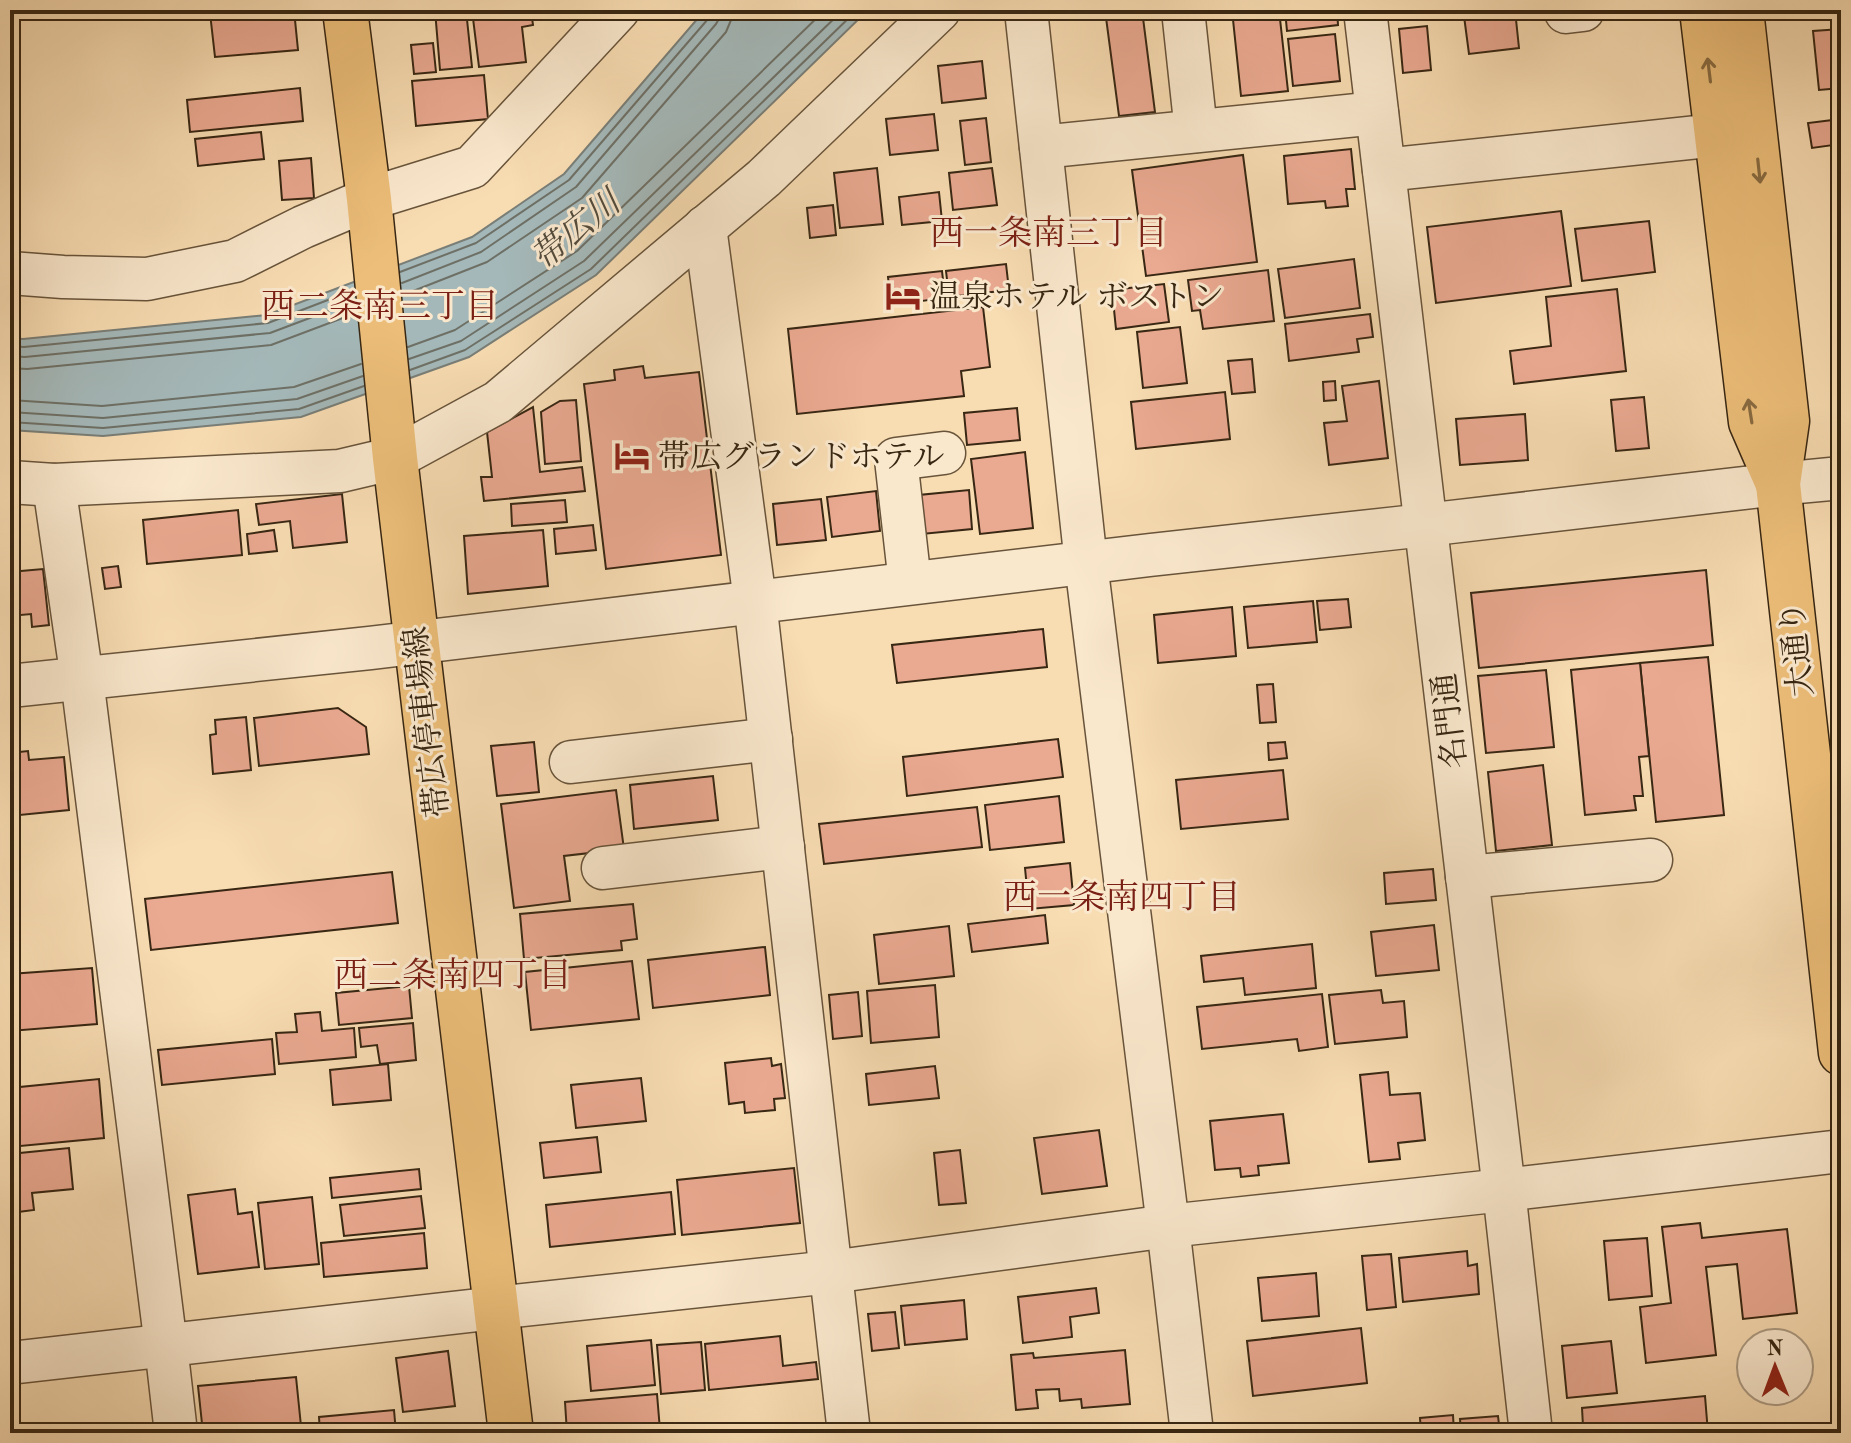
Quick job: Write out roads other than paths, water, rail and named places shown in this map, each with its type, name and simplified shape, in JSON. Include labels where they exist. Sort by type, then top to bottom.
[{"type":"main road","name":"帯広停車場線","points":[[345,10],[511,1433]]},
{"type":"main road","name":"大通り","points":[[1702,10],[1751,422],[1778,484]]},
{"type":"main road","name":"大通り","points":[[1741,10],[1787,421],[1778,484],[1841,1053]]},
{"type":"street","points":[[10,482],[54,485],[340,471],[394,441],[498,402],[764,178],[939,10]]},
{"type":"street","points":[[1026,10],[1086,563],[1192,1433]]},
{"type":"street","points":[[1183,10],[1196,131]]},
{"type":"street","name":"名門通","points":[[1365,10],[1531,1433]]},
{"type":"street","points":[[1565,10],[1583,10]]},
{"type":"street","points":[[10,273],[147,279],[235,261],[303,227],[370,220],[472,167],[596,18]]},
{"type":"street","points":[[1041,147],[1377,113]]},
{"type":"street","points":[[1384,170],[1717,135]]},
{"type":"street","points":[[705,227],[755,601],[849,1433]]},
{"type":"street","points":[[910,583],[896,459],[944,453]]},
{"type":"street","points":[[10,686],[417,643],[910,583],[1841,478]]},
{"type":"street","points":[[54,485],[82,679],[176,1433]]},
{"type":"street","points":[[571,762],[771,739]]},
{"type":"street","points":[[603,868],[783,847]]},
{"type":"street","points":[[1467,877],[1651,860]]},
{"type":"street","points":[[10,1363],[831,1272],[1168,1226],[1841,1151]]},
{"type":"water","name":"帯広川","points":[[705,10],[868,10],[596,275],[469,357],[301,417],[103,436],[10,430],[10,338],[267,315],[472,237],[564,174]]},
{"type":"place","name":"温泉ホテル ボストン","points":[[903,296]]},
{"type":"place","name":"帯広グランドホテル","points":[[632,456]]},
{"type":"district","name":"西一条南三丁目","points":[[1049,232]]},
{"type":"district","name":"西二条南三丁目","points":[[380,305]]},
{"type":"district","name":"西一条南四丁目","points":[[1122,896]]},
{"type":"district","name":"西二条南四丁目","points":[[453,974]]}]
